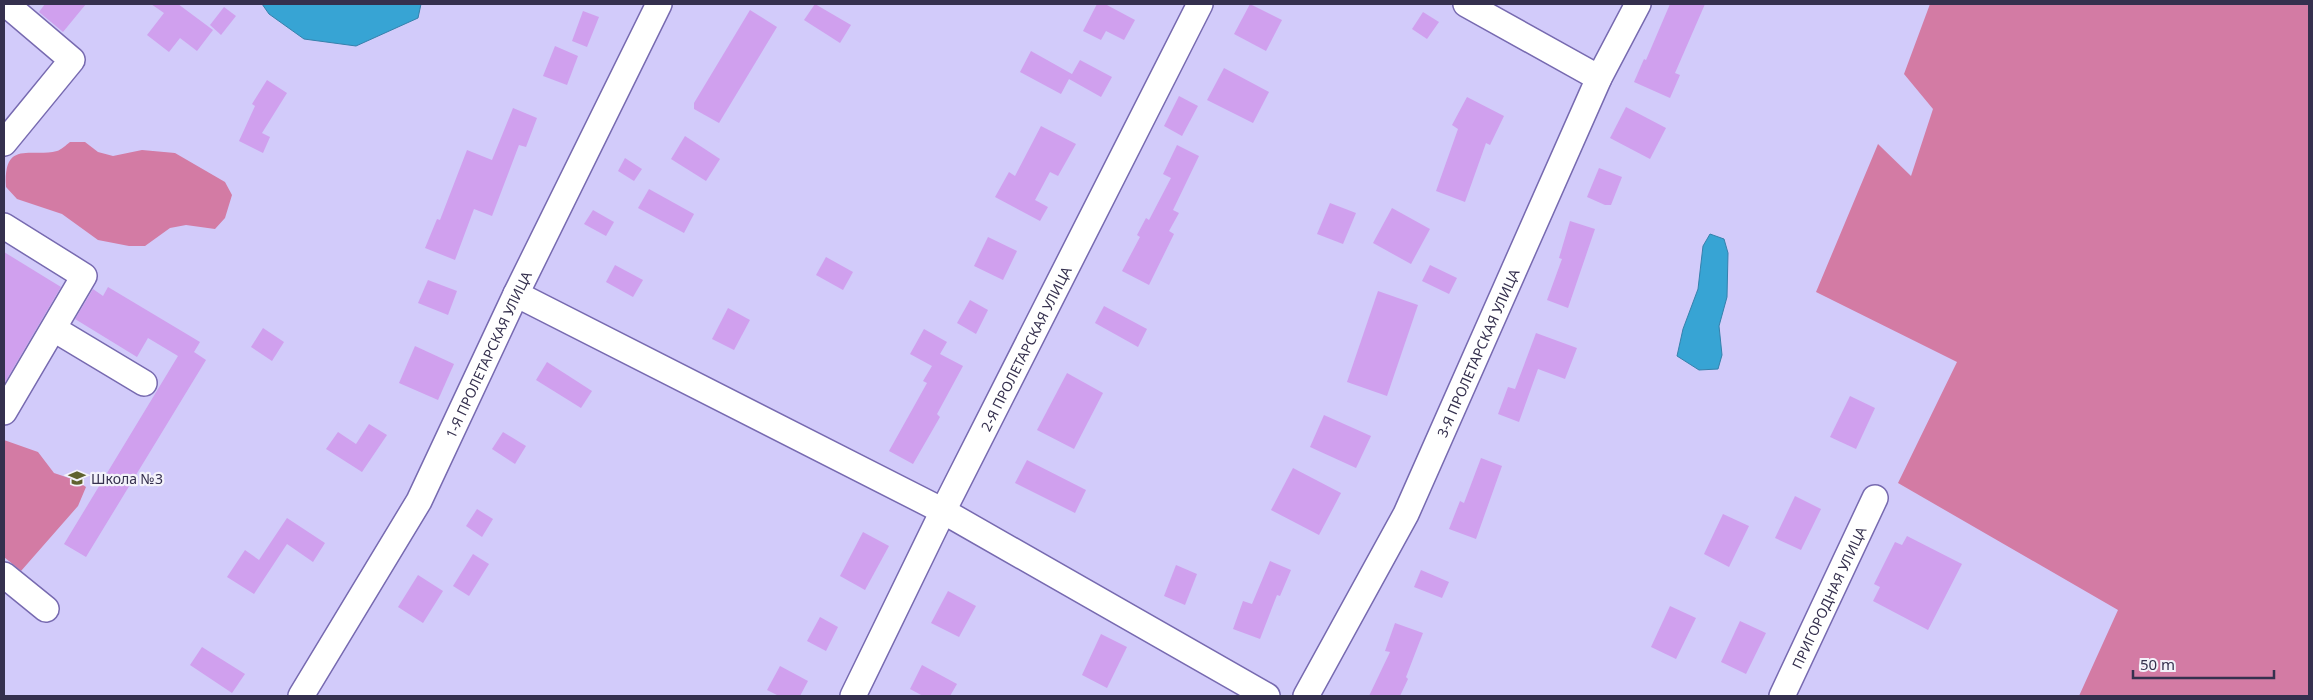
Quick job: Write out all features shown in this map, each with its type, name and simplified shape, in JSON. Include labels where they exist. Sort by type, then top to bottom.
[{"type":"street","points":[[4,143],[72,60],[6,4]]},
{"type":"street","name":"1-Я ПРОЛЕТАРСКАЯ УЛИЦА","points":[[301,696],[420,501],[516,294],[659,4]]},
{"type":"street","name":"2-Я ПРОЛЕТАРСКАЯ УЛИЦА","points":[[853,696],[943,511],[1200,4]]},
{"type":"street","points":[[1466,4],[1599,78]]},
{"type":"street","name":"3-Я ПРОЛЕТАРСКАЯ УЛИЦА","points":[[1306,696],[1406,514],[1599,78],[1638,4]]},
{"type":"street","points":[[4,226],[84,276],[4,412]]},
{"type":"street","points":[[516,294],[943,511],[1267,696]]},
{"type":"street","points":[[54,329],[144,383]]},
{"type":"street","name":"ПРИГОРОДНАЯ УЛИЦА","points":[[1782,696],[1875,498]]},
{"type":"street","points":[[4,575],[46,609]]},
{"type":"shaded area","points":[[1930,4],[2309,4],[2309,696],[2079,696],[2118,610],[1898,483],[1957,362],[1816,292],[1878,144],[1911,176],[1933,109],[1904,74]]},
{"type":"shaded area","points":[[70,142],[85,142],[98,152],[113,156],[142,150],[175,153],[225,182],[232,195],[225,218],[215,229],[186,225],[170,228],[145,246],[129,246],[98,240],[62,214],[17,199],[6,187],[6,172],[9,162],[14,156],[57,151]]},
{"type":"shaded area","points":[[4,440],[38,452],[54,473],[75,480],[86,487],[78,506],[21,571],[4,557]]},
{"type":"water","points":[[262,4],[421,4],[418,18],[356,46],[304,39],[269,14]]},
{"type":"water","points":[[1710,234],[1724,239],[1728,253],[1727,297],[1719,326],[1722,355],[1718,369],[1699,370],[1677,356],[1683,329],[1698,289],[1703,246]]},
{"type":"building","points":[[45,4],[86,4],[63,32],[39,12]]},
{"type":"building","points":[[151,4],[178,4],[213,30],[197,51],[180,38],[169,52],[147,35],[164,13]]},
{"type":"building","points":[[815,4],[851,25],[840,43],[804,20]]},
{"type":"building","points":[[1097,4],[1105,4],[1135,20],[1124,40],[1106,31],[1101,40],[1083,31]]},
{"type":"building","points":[[1250,4],[1282,20],[1266,51],[1234,34]]},
{"type":"building","points":[[1670,4],[1705,4],[1675,73],[1680,75],[1670,98],[1634,82],[1644,59],[1646,60]]},
{"type":"building","points":[[224,7],[236,16],[221,35],[210,25]]},
{"type":"building","points":[[750,10],[777,27],[719,123],[694,109],[694,103]]},
{"type":"building","points":[[583,11],[599,17],[587,47],[572,41]]},
{"type":"building","points":[[1423,12],[1439,22],[1427,39],[1412,29]]},
{"type":"building","points":[[555,46],[578,56],[567,85],[543,76]]},
{"type":"building","points":[[1031,51],[1072,74],[1080,60],[1112,77],[1101,97],[1069,79],[1061,94],[1020,72]]},
{"type":"building","points":[[1224,68],[1269,92],[1253,123],[1207,100]]},
{"type":"building","points":[[267,80],[287,93],[262,133],[270,137],[263,153],[239,141],[255,106],[252,104]]},
{"type":"building","points":[[1179,96],[1198,106],[1182,136],[1164,126]]},
{"type":"building","points":[[1467,97],[1504,116],[1490,145],[1486,143],[1465,202],[1436,191],[1458,129],[1452,125]]},
{"type":"building","points":[[1626,107],[1666,128],[1650,159],[1610,138]]},
{"type":"building","points":[[513,108],[537,118],[526,147],[519,145],[492,216],[474,209],[455,260],[425,248],[437,219],[440,220],[467,150],[492,160]]},
{"type":"building","points":[[1041,126],[1076,144],[1058,176],[1050,172],[1035,200],[1048,207],[1040,221],[995,197],[1009,172],[1015,176]]},
{"type":"building","points":[[685,136],[720,159],[706,181],[671,159]]},
{"type":"building","points":[[1177,145],[1199,156],[1173,210],[1179,213],[1169,231],[1174,234],[1149,285],[1122,271],[1140,237],[1137,235],[1146,218],[1149,220],[1171,178],[1163,174]]},
{"type":"building","points":[[625,158],[642,169],[634,181],[618,171]]},
{"type":"building","points":[[1599,168],[1622,177],[1611,205],[1605,205],[1587,197]]},
{"type":"building","points":[[649,189],[694,214],[684,233],[638,208]]},
{"type":"building","points":[[1330,203],[1356,213],[1343,244],[1317,234]]},
{"type":"building","points":[[1392,208],[1430,229],[1411,264],[1373,243]]},
{"type":"building","points":[[593,210],[614,222],[606,236],[584,224]]},
{"type":"building","points":[[1570,221],[1595,229],[1568,308],[1547,300],[1562,259],[1559,258]]},
{"type":"building","points":[[988,237],[1017,251],[1003,280],[974,266]]},
{"type":"building","points":[[4,252],[61,287],[4,384]]},
{"type":"building","points":[[826,257],[853,272],[843,290],[816,275]]},
{"type":"building","points":[[615,265],[643,280],[633,297],[606,282]]},
{"type":"building","points":[[1430,265],[1457,278],[1449,294],[1422,281]]},
{"type":"building","points":[[428,280],[457,291],[448,315],[418,303]]},
{"type":"building","points":[[108,287],[200,342],[194,352],[206,360],[86,557],[64,544],[178,356],[148,338],[137,357],[75,319],[93,289],[103,296]]},
{"type":"building","points":[[1378,291],[1418,305],[1387,396],[1347,382]]},
{"type":"building","points":[[970,300],[988,310],[976,334],[957,323]]},
{"type":"building","points":[[1104,306],[1147,329],[1138,347],[1095,323]]},
{"type":"building","points":[[728,308],[750,320],[734,350],[712,339]]},
{"type":"building","points":[[263,328],[284,342],[272,361],[251,347]]},
{"type":"building","points":[[924,329],[947,342],[940,354],[963,366],[937,414],[940,417],[913,464],[889,451],[927,383],[923,381],[932,366],[910,354]]},
{"type":"building","points":[[1536,333],[1577,348],[1565,379],[1538,369],[1519,422],[1498,414],[1508,387],[1515,389]]},
{"type":"building","points":[[415,346],[454,364],[438,400],[399,383]]},
{"type":"building","points":[[547,362],[592,391],[581,408],[536,380]]},
{"type":"building","points":[[1067,373],[1103,393],[1074,449],[1037,430]]},
{"type":"building","points":[[1850,396],[1875,408],[1856,449],[1830,437]]},
{"type":"building","points":[[1324,415],[1371,436],[1356,468],[1310,447]]},
{"type":"building","points":[[369,424],[387,435],[362,472],[326,449],[338,432],[356,444]]},
{"type":"building","points":[[503,432],[526,446],[515,464],[492,449]]},
{"type":"building","points":[[1481,458],[1502,466],[1476,539],[1449,529],[1460,501],[1464,503]]},
{"type":"building","points":[[1027,460],[1086,490],[1075,513],[1015,483]]},
{"type":"building","points":[[1293,468],[1341,493],[1319,535],[1271,510]]},
{"type":"building","points":[[1795,496],[1821,509],[1801,550],[1775,538]]},
{"type":"building","points":[[477,509],[493,519],[482,537],[466,526]]},
{"type":"building","points":[[1723,514],[1749,526],[1729,567],[1704,554]]},
{"type":"building","points":[[287,518],[325,543],[313,562],[287,544],[254,594],[227,577],[245,550],[259,560]]},
{"type":"building","points":[[863,532],[889,546],[865,590],[840,576]]},
{"type":"building","points":[[1907,536],[1962,564],[1928,630],[1873,601],[1880,587],[1874,584],[1895,542],[1902,545]]},
{"type":"building","points":[[473,554],[489,564],[469,596],[453,586]]},
{"type":"building","points":[[1270,561],[1291,570],[1280,596],[1277,595],[1260,639],[1233,629],[1243,601],[1252,604]]},
{"type":"building","points":[[1176,565],[1197,574],[1185,605],[1164,596]]},
{"type":"building","points":[[1421,570],[1449,582],[1442,598],[1414,587]]},
{"type":"building","points":[[418,575],[443,591],[423,623],[398,607]]},
{"type":"building","points":[[948,591],[976,606],[959,637],[931,623]]},
{"type":"building","points":[[1670,606],[1696,618],[1676,659],[1651,647]]},
{"type":"building","points":[[820,617],[838,627],[826,651],[807,641]]},
{"type":"building","points":[[1740,621],[1766,633],[1746,674],[1721,662]]},
{"type":"building","points":[[1395,623],[1423,633],[1406,677],[1408,679],[1400,696],[1369,696],[1390,652],[1385,651]]},
{"type":"building","points":[[1101,634],[1127,647],[1107,688],[1082,675]]},
{"type":"building","points":[[202,647],[245,674],[232,693],[190,665]]},
{"type":"building","points":[[922,665],[957,684],[950,696],[923,696],[910,689]]},
{"type":"building","points":[[780,666],[808,681],[800,696],[779,696],[767,690]]},
{"type":"place","name":"Школа №3","points":[[77,478]]}]
